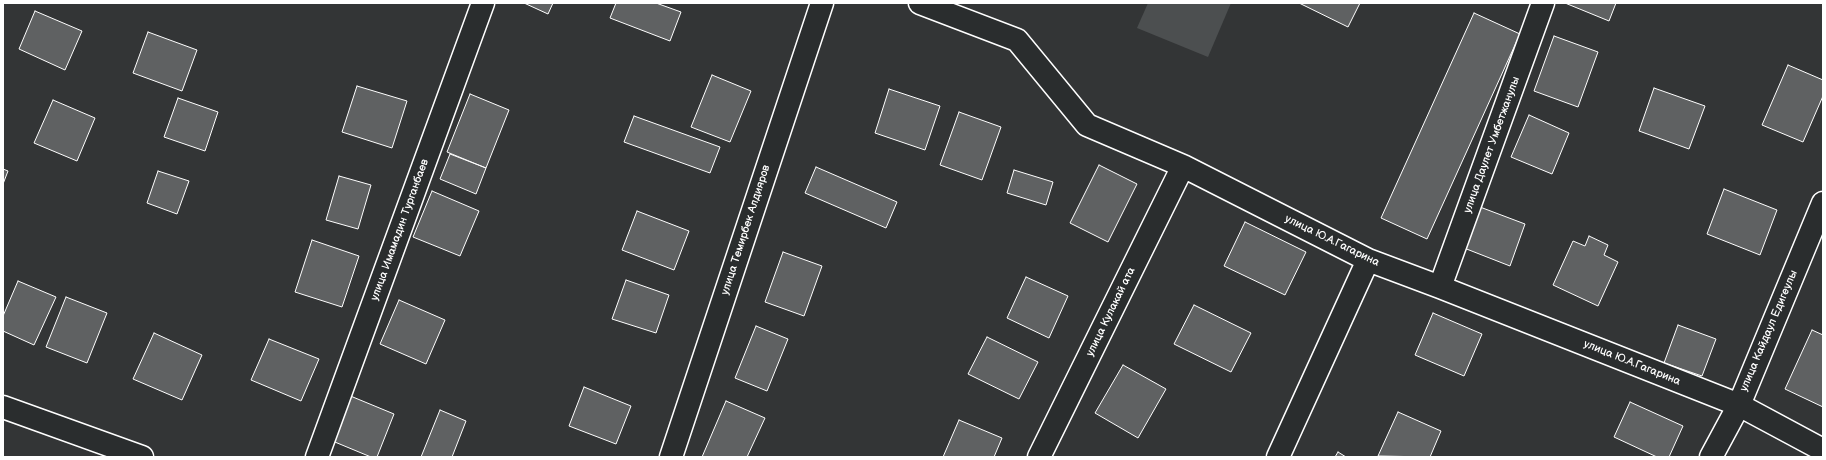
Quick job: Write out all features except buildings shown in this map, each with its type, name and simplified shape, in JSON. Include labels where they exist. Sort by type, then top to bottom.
[{"type":"street","name":"улица Имамадин Турганбаев","points":[[317,457],[483,3]]},
{"type":"street","name":"улица Темирбек Алдияров","points":[[671,457],[822,3]]},
{"type":"street","name":"улица Ю.А.Гагарина","points":[[920,3],[1017,40],[1087,125],[1183,166],[1368,260],[1739,405],[1823,450]]},
{"type":"street","name":"улица Даулет Умбетжанулы","points":[[1440,287],[1543,3]]},
{"type":"street","name":"улица Кулакай ата","points":[[1039,457],[1183,166]]},
{"type":"street","name":"улица Кайдаул Едигеулы","points":[[1711,457],[1739,405],[1823,203]]},
{"type":"street","points":[[1278,457],[1368,260]]},
{"type":"street","points":[[3,407],[142,457]]},
{"type":"shaded area","points":[[1148,3],[1231,3],[1208,57],[1137,28]]}]
